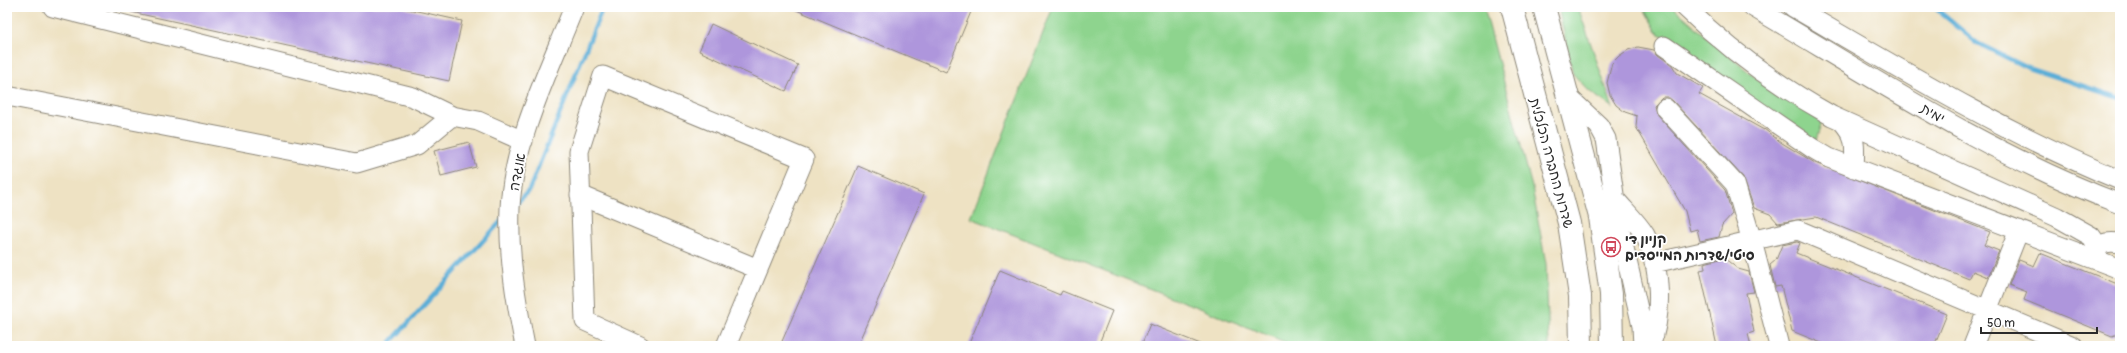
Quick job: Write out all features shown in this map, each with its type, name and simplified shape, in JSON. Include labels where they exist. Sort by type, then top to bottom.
[{"type":"main road","name":"שדרות החברה הכלכלית","points":[[1512,7],[1569,223],[1580,296],[1581,346]]},
{"type":"main road","points":[[1544,7],[1567,96],[1592,182],[1600,217],[1611,294],[1612,346]]},
{"type":"street","points":[[53,7],[413,96],[452,116],[478,121],[523,141]]},
{"type":"street","name":"אוגדה","points":[[525,346],[511,261],[510,207],[523,141],[532,111],[574,7]]},
{"type":"street","points":[[1685,7],[1715,35],[1777,84],[1842,121],[2076,227],[2091,236],[2094,252]]},
{"type":"street","name":"ימית","points":[[1753,7],[1978,138],[2057,177],[2120,204]]},
{"type":"street","name":"ימית","points":[[1793,7],[2005,127],[2088,167],[2120,180]]},
{"type":"street","points":[[1664,46],[1812,148],[1829,158],[2019,230],[2094,252],[2120,269]]},
{"type":"street","points":[[640,346],[585,321],[578,151],[603,76],[804,159],[726,346]]},
{"type":"street","points":[[7,96],[357,163],[417,145],[452,116]]},
{"type":"street","points":[[1567,96],[1599,126],[1606,139],[1624,251],[1642,326],[1644,346]]},
{"type":"street","points":[[1664,108],[1734,184],[1752,240],[1779,346]]},
{"type":"street","points":[[1842,121],[1852,133],[1855,144],[1854,168]]},
{"type":"street","points":[[1854,168],[1874,147],[1890,142]]},
{"type":"street","points":[[580,196],[758,270]]},
{"type":"street","points":[[1615,199],[1645,235],[1654,263],[1659,300],[1658,319],[1650,346]]},
{"type":"street","points":[[1654,263],[1798,230],[2074,346]]},
{"type":"street","points":[[1973,346],[2019,230]]},
{"type":"street","points":[[2094,252],[2108,241],[2120,243]]},
{"type":"green space","points":[[1053,7],[1484,7],[1532,187],[1546,264],[1549,346],[1295,346],[971,218]]},
{"type":"green space","points":[[1558,7],[1578,7],[1613,108],[1589,91],[1573,74]]},
{"type":"green space","points":[[1643,7],[1673,7],[1726,54],[1770,89],[1822,122],[1815,143],[1657,32]]},
{"type":"building","points":[[132,7],[399,7],[462,21],[449,81],[131,12]]},
{"type":"building","points":[[789,7],[973,7],[946,72]]},
{"type":"building","points":[[711,24],[798,65],[786,91],[699,51]]},
{"type":"building","points":[[1638,47],[1654,50],[1658,55],[1672,65],[1677,73],[1703,88],[1699,94],[1764,129],[1782,143],[1815,163],[1990,232],[1984,245],[1999,251],[1988,277],[1973,271],[1969,279],[1816,217],[1778,223],[1770,214],[1754,208],[1743,177],[1673,101],[1668,97],[1662,97],[1654,105],[1657,115],[1725,190],[1732,214],[1722,225],[1719,237],[1700,241],[1697,229],[1690,231],[1685,211],[1636,127],[1637,116],[1625,112],[1616,105],[1610,95],[1607,83],[1612,63],[1628,50]]},
{"type":"building","points":[[469,142],[476,167],[441,176],[434,151]]},
{"type":"building","points":[[858,166],[924,194],[858,346],[780,346]]},
{"type":"building","points":[[1797,242],[1800,243],[1796,253],[1947,314],[1934,346],[1829,346],[1792,331],[1781,286],[1775,287],[1770,265],[1776,260],[1782,245]]},
{"type":"building","points":[[2040,253],[2120,285],[2120,333],[2112,336],[2024,300],[2027,292],[2009,285],[2019,260],[2034,266]]},
{"type":"building","points":[[1724,258],[1738,269],[1749,272],[1754,292],[1746,293],[1754,332],[1748,334],[1751,346],[1717,346],[1700,270],[1705,269],[1704,263]]},
{"type":"building","points":[[1000,270],[1060,295],[1062,291],[1112,311],[1098,346],[968,346]]},
{"type":"building","points":[[1150,324],[1203,345],[1203,346],[1141,346]]},
{"type":"waterway","points":[[517,203],[529,190],[603,7]]},
{"type":"waterway","points":[[1934,7],[1977,43],[2028,68],[2120,98]]},
{"type":"waterway","points":[[387,346],[504,218]]},
{"type":"place","name":"קניון די סיטי/שדרות המייסדים","points":[[1611,247]]}]
